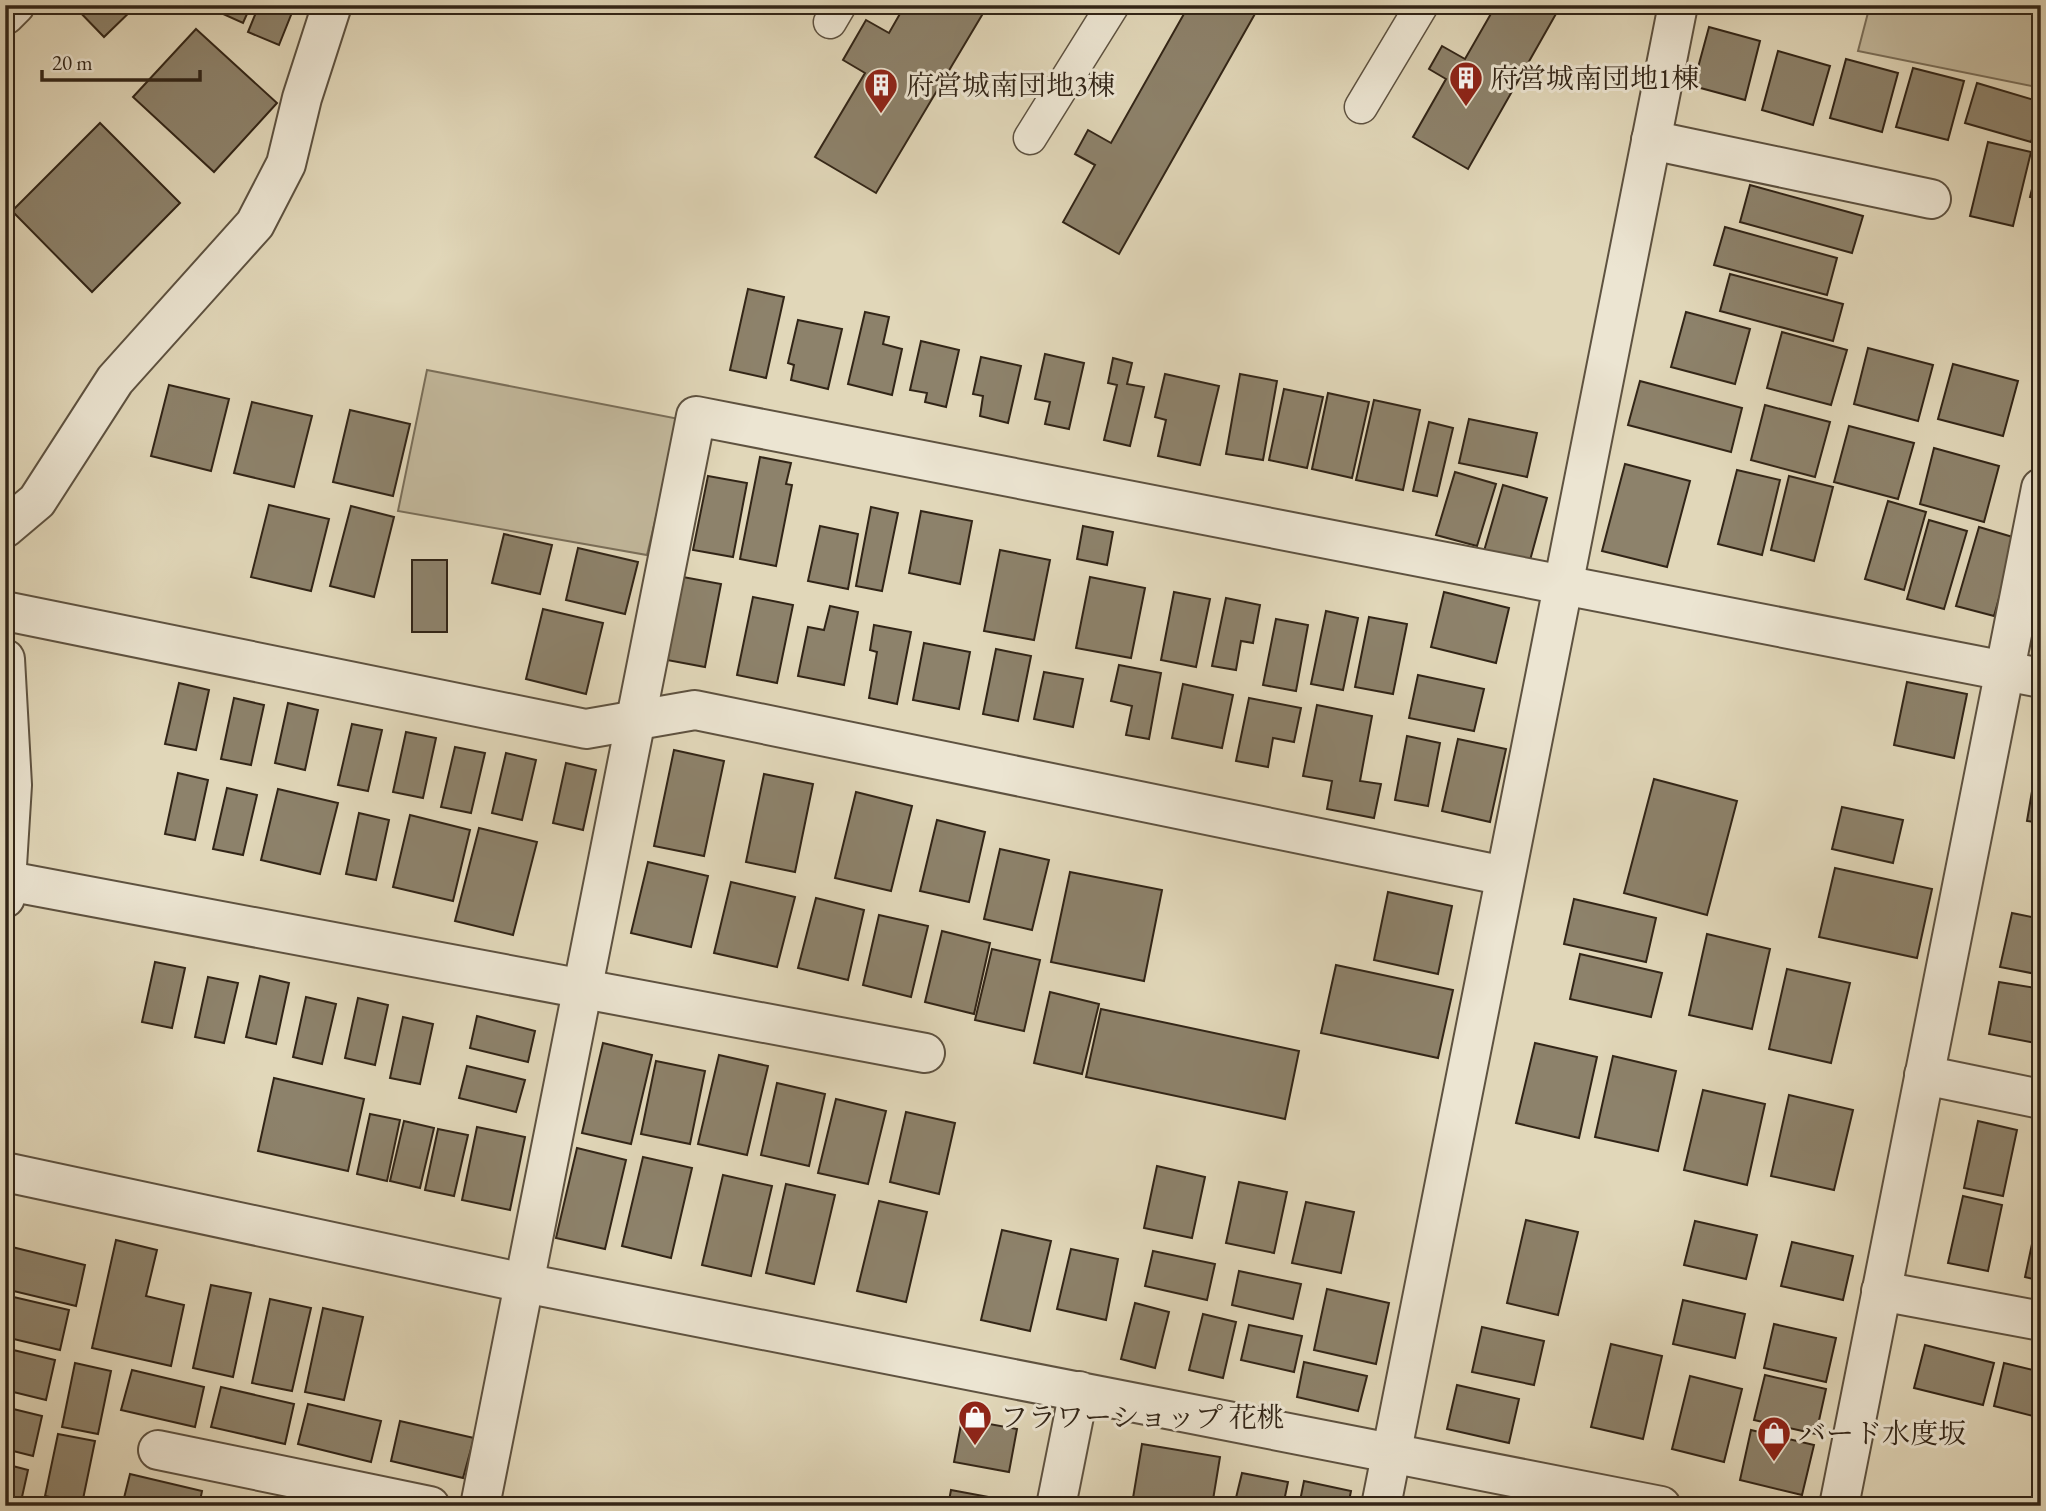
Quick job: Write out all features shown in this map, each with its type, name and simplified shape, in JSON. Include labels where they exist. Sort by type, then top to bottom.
[{"type":"street","points":[[5,15],[15,5]]},
{"type":"street","points":[[5,528],[37,501],[115,380],[256,224],[286,164],[302,99],[332,5]]},
{"type":"street","points":[[1381,1506],[1678,5]]},
{"type":"street","points":[[1651,140],[1931,199]]},
{"type":"street","points":[[480,1506],[696,416],[2023,674]]},
{"type":"street","points":[[1839,1506],[1924,1074],[2023,674],[2041,488]]},
{"type":"street","points":[[5,611],[586,729],[695,710],[1505,876]]},
{"type":"street","points":[[5,659],[12,785],[7,889],[583,988],[925,1054]]},
{"type":"street","points":[[1924,1074],[2041,1099]]},
{"type":"street","points":[[5,1172],[524,1283],[1661,1506]]},
{"type":"street","points":[[1881,1291],[2041,1321]]},
{"type":"street","points":[[1056,1506],[1079,1391]]},
{"type":"street","points":[[158,1450],[430,1506]]},
{"type":"lane","points":[[1030,138],[1113,5]]},
{"type":"lane","points":[[1361,107],[1422,5]]},
{"type":"shaded area","points":[[1870,5],[2041,5],[2041,88],[1858,51]]},
{"type":"shaded area","points":[[427,370],[679,419],[647,555],[398,511]]},
{"type":"building","points":[[73,5],[137,5],[104,37]]},
{"type":"building","points":[[214,5],[251,5],[243,23],[212,9]]},
{"type":"building","points":[[259,5],[295,5],[279,45],[248,32]]},
{"type":"building","name":"府営城南団地3棟","points":[[905,5],[988,5],[876,193],[815,157],[865,73],[843,60],[866,20],[889,33]]},
{"type":"building","points":[[1189,5],[1260,5],[1119,254],[1063,222],[1095,165],[1075,154],[1088,130],[1111,143]]},
{"type":"building","name":"府営城南団地1棟","points":[[1496,5],[1561,5],[1468,169],[1413,137],[1446,79],[1429,69],[1442,46],[1465,59]]},
{"type":"building","points":[[1709,27],[1760,41],[1745,100],[1693,86]]},
{"type":"building","points":[[196,29],[277,103],[214,172],[133,97]]},
{"type":"building","points":[[1778,51],[1830,66],[1813,125],[1762,110]]},
{"type":"building","points":[[1846,59],[1898,73],[1882,132],[1830,118]]},
{"type":"building","points":[[1913,68],[1964,81],[1948,140],[1896,127]]},
{"type":"building","points":[[1977,83],[2041,102],[2031,142],[1965,123]]},
{"type":"building","points":[[100,123],[180,203],[92,292],[12,211]]},
{"type":"building","points":[[1988,142],[2031,152],[2013,226],[1970,216]]},
{"type":"building","points":[[2041,153],[2041,199],[2030,197]]},
{"type":"building","points":[[1750,185],[1863,216],[1852,253],[1740,222]]},
{"type":"building","points":[[1725,227],[1837,258],[1827,295],[1714,265]]},
{"type":"building","points":[[1730,274],[1843,304],[1833,341],[1720,311]]},
{"type":"building","points":[[748,289],[784,297],[766,378],[730,370]]},
{"type":"building","points":[[865,312],[889,317],[883,344],[902,349],[892,395],[848,384]]},
{"type":"building","points":[[1686,312],[1750,329],[1735,384],[1671,367]]},
{"type":"building","points":[[798,320],[842,329],[828,389],[791,380],[794,365],[788,363]]},
{"type":"building","points":[[1782,332],[1847,350],[1831,405],[1767,388]]},
{"type":"building","points":[[921,341],[959,350],[946,407],[925,402],[927,393],[910,390]]},
{"type":"building","points":[[1868,348],[1933,365],[1918,421],[1854,404]]},
{"type":"building","points":[[1045,354],[1084,363],[1069,429],[1045,424],[1050,402],[1035,399]]},
{"type":"building","points":[[981,357],[1021,366],[1008,423],[980,416],[983,396],[973,394]]},
{"type":"building","points":[[1113,358],[1132,363],[1127,384],[1144,387],[1130,446],[1104,440],[1117,385],[1108,383]]},
{"type":"building","points":[[1953,364],[2018,381],[2003,436],[1938,419]]},
{"type":"building","points":[[1165,374],[1219,386],[1200,465],[1158,456],[1166,420],[1155,417]]},
{"type":"building","points":[[1240,374],[1277,381],[1263,460],[1226,454]]},
{"type":"building","points":[[1640,381],[1742,408],[1731,452],[1628,425]]},
{"type":"building","points":[[169,385],[229,399],[211,471],[151,456]]},
{"type":"building","points":[[1284,389],[1323,397],[1307,468],[1269,460]]},
{"type":"building","points":[[1328,393],[1369,402],[1352,478],[1312,469]]},
{"type":"building","points":[[1374,400],[1420,410],[1403,490],[1356,480]]},
{"type":"building","points":[[252,402],[312,416],[294,487],[234,473]]},
{"type":"building","points":[[1765,405],[1830,422],[1815,477],[1751,460]]},
{"type":"building","points":[[350,410],[410,424],[393,496],[333,482]]},
{"type":"building","points":[[1469,419],[1537,433],[1527,477],[1459,463]]},
{"type":"building","points":[[1429,422],[1453,428],[1437,496],[1413,491]]},
{"type":"building","points":[[1849,426],[1914,443],[1898,499],[1834,482]]},
{"type":"building","points":[[1934,448],[1999,466],[1984,522],[1920,504]]},
{"type":"building","points":[[760,457],[791,463],[786,484],[792,485],[776,566],[740,559]]},
{"type":"building","points":[[1625,464],[1690,481],[1667,567],[1602,551]]},
{"type":"building","points":[[1737,470],[1780,480],[1762,555],[1718,544]]},
{"type":"building","points":[[1455,472],[1496,484],[1477,546],[1436,535]]},
{"type":"building","points":[[708,476],[747,483],[733,557],[693,550]]},
{"type":"building","points":[[1789,476],[1833,487],[1814,561],[1771,550]]},
{"type":"building","points":[[1503,485],[1547,498],[1529,564],[1484,551]]},
{"type":"building","points":[[1888,501],[1926,512],[1904,590],[1865,579]]},
{"type":"building","points":[[269,505],[329,519],[311,591],[251,577]]},
{"type":"building","points":[[351,506],[394,517],[374,597],[330,586]]},
{"type":"building","points":[[871,507],[898,513],[882,591],[856,586]]},
{"type":"building","points":[[921,511],[972,521],[960,584],[909,573]]},
{"type":"building","points":[[1929,520],[1967,531],[1944,609],[1907,599]]},
{"type":"building","points":[[820,526],[858,534],[848,589],[808,581]]},
{"type":"building","points":[[1083,526],[1113,532],[1107,565],[1077,559]]},
{"type":"building","points":[[1979,527],[2016,538],[1994,616],[1956,606]]},
{"type":"building","points":[[504,534],[552,545],[540,594],[492,583]]},
{"type":"building","points":[[578,548],[638,562],[625,614],[566,600]]},
{"type":"building","points":[[1000,550],[1050,560],[1034,640],[984,631]]},
{"type":"building","points":[[412,560],[447,560],[447,632],[412,632]]},
{"type":"building","points":[[683,577],[721,584],[705,667],[667,660]]},
{"type":"building","points":[[1090,577],[1145,588],[1131,658],[1076,648]]},
{"type":"building","points":[[1174,592],[1210,599],[1196,667],[1161,660]]},
{"type":"building","points":[[1444,592],[1509,608],[1496,663],[1431,647]]},
{"type":"building","points":[[753,597],[793,605],[777,683],[737,675]]},
{"type":"building","points":[[1226,598],[1260,605],[1253,643],[1241,641],[1236,670],[1212,666]]},
{"type":"building","points":[[2041,601],[2041,632],[2033,630]]},
{"type":"building","points":[[830,606],[858,612],[844,685],[798,676],[808,627],[824,630]]},
{"type":"building","points":[[543,609],[603,623],[586,694],[526,679]]},
{"type":"building","points":[[1326,611],[1358,618],[1343,690],[1311,684]]},
{"type":"building","points":[[1369,617],[1407,624],[1393,694],[1355,687]]},
{"type":"building","points":[[1276,619],[1308,625],[1296,691],[1263,685]]},
{"type":"building","points":[[874,625],[911,632],[897,704],[869,698],[877,652],[870,650]]},
{"type":"building","points":[[924,643],[970,652],[959,709],[913,700]]},
{"type":"building","points":[[996,649],[1031,656],[1018,721],[983,714]]},
{"type":"building","points":[[1119,665],[1161,673],[1149,739],[1126,735],[1132,706],[1111,701]]},
{"type":"building","points":[[1044,672],[1083,679],[1073,727],[1034,719]]},
{"type":"building","points":[[1418,675],[1484,689],[1474,731],[1409,718]]},
{"type":"building","points":[[1907,682],[1967,694],[1954,758],[1894,745]]},
{"type":"building","points":[[179,683],[209,690],[196,750],[165,744]]},
{"type":"building","points":[[1183,684],[1233,695],[1222,748],[1172,738]]},
{"type":"building","points":[[234,698],[264,705],[251,765],[221,759]]},
{"type":"building","points":[[1249,698],[1301,708],[1294,742],[1273,738],[1268,767],[1236,761]]},
{"type":"building","points":[[288,703],[318,710],[305,770],[275,763]]},
{"type":"building","points":[[1317,705],[1372,716],[1360,781],[1381,784],[1374,818],[1327,809],[1332,781],[1303,776]]},
{"type":"building","points":[[352,724],[382,730],[368,791],[338,785]]},
{"type":"building","points":[[406,732],[436,738],[423,798],[393,792]]},
{"type":"building","points":[[1407,736],[1440,743],[1428,806],[1395,800]]},
{"type":"building","points":[[2041,738],[2041,823],[2027,821]]},
{"type":"building","points":[[1458,739],[1506,749],[1490,822],[1442,811]]},
{"type":"building","points":[[455,747],[485,753],[471,813],[441,807]]},
{"type":"building","points":[[674,750],[724,761],[704,856],[654,846]]},
{"type":"building","points":[[506,753],[536,760],[522,820],[492,813]]},
{"type":"building","points":[[566,763],[596,770],[583,830],[553,823]]},
{"type":"building","points":[[178,773],[208,780],[195,840],[165,834]]},
{"type":"building","points":[[764,774],[813,784],[795,872],[746,862]]},
{"type":"building","points":[[1654,779],[1737,801],[1707,915],[1624,893]]},
{"type":"building","points":[[227,788],[257,795],[243,855],[213,849]]},
{"type":"building","points":[[278,789],[338,803],[320,874],[261,860]]},
{"type":"building","points":[[856,792],[912,806],[891,891],[835,878]]},
{"type":"building","points":[[1842,807],[1903,820],[1893,863],[1832,849]]},
{"type":"building","points":[[359,813],[389,820],[376,880],[346,874]]},
{"type":"building","points":[[410,815],[470,830],[453,901],[393,887]]},
{"type":"building","points":[[937,820],[985,832],[969,902],[920,891]]},
{"type":"building","points":[[479,828],[537,842],[513,935],[455,921]]},
{"type":"building","points":[[1000,849],[1049,860],[1032,930],[984,919]]},
{"type":"building","points":[[648,862],[708,876],[691,947],[631,933]]},
{"type":"building","points":[[1835,868],[1932,889],[1917,958],[1819,937]]},
{"type":"building","points":[[1070,872],[1162,890],[1144,981],[1051,962]]},
{"type":"building","points":[[731,882],[795,897],[777,967],[714,953]]},
{"type":"building","points":[[1388,892],[1452,906],[1438,974],[1374,960]]},
{"type":"building","points":[[816,898],[864,910],[848,980],[798,968]]},
{"type":"building","points":[[1574,899],[1656,918],[1646,962],[1564,944]]},
{"type":"building","points":[[2012,913],[2041,919],[2041,975],[2000,967]]},
{"type":"building","points":[[879,915],[928,926],[911,997],[863,985]]},
{"type":"building","points":[[942,931],[990,943],[974,1014],[925,1002]]},
{"type":"building","points":[[1707,934],[1770,949],[1752,1029],[1689,1015]]},
{"type":"building","points":[[992,949],[1040,960],[1024,1031],[975,1020]]},
{"type":"building","points":[[1580,954],[1662,973],[1651,1017],[1570,999]]},
{"type":"building","points":[[155,962],[185,968],[172,1028],[142,1022]]},
{"type":"building","points":[[1336,965],[1453,990],[1438,1058],[1321,1033]]},
{"type":"building","points":[[1787,969],[1850,983],[1831,1063],[1769,1049]]},
{"type":"building","points":[[260,976],[289,983],[276,1044],[246,1037]]},
{"type":"building","points":[[208,977],[238,983],[224,1043],[195,1037]]},
{"type":"building","points":[[1999,982],[2041,989],[2041,1044],[1989,1034]]},
{"type":"building","points":[[1050,992],[1099,1004],[1082,1074],[1034,1063]]},
{"type":"building","points":[[306,997],[336,1004],[322,1064],[293,1057]]},
{"type":"building","points":[[358,998],[388,1005],[375,1065],[345,1058]]},
{"type":"building","points":[[1101,1009],[1299,1051],[1285,1119],[1086,1077]]},
{"type":"building","points":[[477,1016],[535,1031],[528,1062],[470,1048]]},
{"type":"building","points":[[403,1017],[433,1024],[420,1084],[390,1078]]},
{"type":"building","points":[[603,1043],[652,1055],[631,1144],[582,1133]]},
{"type":"building","points":[[1535,1043],[1597,1057],[1579,1138],[1516,1123]]},
{"type":"building","points":[[719,1055],[768,1066],[747,1155],[698,1144]]},
{"type":"building","points":[[1613,1056],[1676,1071],[1658,1151],[1595,1137]]},
{"type":"building","points":[[656,1061],[705,1071],[690,1144],[641,1134]]},
{"type":"building","points":[[467,1066],[525,1080],[516,1112],[459,1098]]},
{"type":"building","points":[[274,1078],[364,1099],[348,1171],[258,1151]]},
{"type":"building","points":[[777,1083],[825,1094],[809,1166],[761,1155]]},
{"type":"building","points":[[1703,1090],[1765,1104],[1747,1185],[1684,1170]]},
{"type":"building","points":[[1789,1095],[1853,1110],[1834,1190],[1771,1176]]},
{"type":"building","points":[[836,1099],[886,1111],[868,1184],[818,1173]]},
{"type":"building","points":[[906,1112],[955,1123],[939,1194],[890,1182]]},
{"type":"building","points":[[370,1114],[400,1120],[387,1181],[357,1174]]},
{"type":"building","points":[[404,1121],[434,1128],[420,1188],[390,1181]]},
{"type":"building","points":[[1978,1121],[2017,1130],[2003,1196],[1964,1188]]},
{"type":"building","points":[[477,1127],[525,1137],[510,1210],[462,1200]]},
{"type":"building","points":[[438,1129],[468,1135],[454,1196],[425,1190]]},
{"type":"building","points":[[577,1148],[626,1160],[605,1249],[556,1238]]},
{"type":"building","points":[[643,1157],[692,1168],[671,1258],[622,1246]]},
{"type":"building","points":[[1157,1166],[1205,1177],[1192,1238],[1144,1228]]},
{"type":"building","points":[[723,1175],[772,1186],[751,1276],[702,1265]]},
{"type":"building","points":[[1239,1182],[1287,1192],[1274,1253],[1226,1243]]},
{"type":"building","points":[[786,1184],[835,1195],[814,1284],[766,1273]]},
{"type":"building","points":[[1963,1196],[2002,1205],[1988,1271],[1948,1263]]},
{"type":"building","points":[[879,1201],[927,1212],[906,1302],[857,1291]]},
{"type":"building","points":[[1306,1202],[1354,1212],[1341,1273],[1292,1263]]},
{"type":"building","points":[[2041,1211],[2041,1281],[2025,1277]]},
{"type":"building","points":[[1526,1220],[1578,1232],[1558,1315],[1507,1303]]},
{"type":"building","points":[[1695,1221],[1757,1235],[1746,1279],[1684,1265]]},
{"type":"building","points":[[1002,1230],[1051,1241],[1030,1331],[981,1320]]},
{"type":"building","points":[[116,1240],[157,1250],[146,1296],[184,1305],[171,1366],[92,1348]]},
{"type":"building","points":[[1792,1242],[1853,1256],[1843,1300],[1781,1286]]},
{"type":"building","points":[[12,1247],[85,1265],[76,1306],[5,1289],[5,1276]]},
{"type":"building","points":[[1071,1249],[1118,1259],[1106,1320],[1057,1309]]},
{"type":"building","points":[[1153,1251],[1215,1264],[1207,1300],[1145,1286]]},
{"type":"building","points":[[1239,1271],[1301,1284],[1293,1319],[1232,1305]]},
{"type":"building","points":[[211,1285],[251,1293],[233,1377],[193,1368]]},
{"type":"building","points":[[1327,1289],[1389,1303],[1376,1364],[1314,1350]]},
{"type":"building","points":[[5,1295],[69,1310],[60,1350],[5,1337]]},
{"type":"building","points":[[270,1299],[311,1308],[292,1391],[252,1383]]},
{"type":"building","points":[[1683,1300],[1745,1314],[1735,1358],[1673,1344]]},
{"type":"building","points":[[1135,1303],[1169,1312],[1155,1368],[1121,1359]]},
{"type":"building","points":[[323,1308],[363,1317],[344,1400],[305,1392]]},
{"type":"building","points":[[1203,1314],[1236,1322],[1223,1378],[1189,1370]]},
{"type":"building","points":[[1774,1324],[1836,1338],[1826,1382],[1764,1368]]},
{"type":"building","points":[[1249,1325],[1302,1336],[1294,1372],[1241,1360]]},
{"type":"building","points":[[1482,1327],[1544,1341],[1534,1385],[1472,1372]]},
{"type":"building","points":[[1611,1344],[1662,1356],[1643,1439],[1591,1427]]},
{"type":"building","points":[[1925,1345],[1994,1363],[1983,1405],[1914,1388]]},
{"type":"building","points":[[5,1348],[55,1360],[46,1400],[5,1390]]},
{"type":"building","points":[[1304,1362],[1367,1376],[1358,1411],[1297,1397]]},
{"type":"building","points":[[75,1363],[111,1371],[98,1434],[62,1427]]},
{"type":"building","points":[[2004,1363],[2041,1372],[2041,1418],[1994,1406]]},
{"type":"building","points":[[132,1370],[204,1387],[195,1427],[121,1410]]},
{"type":"building","points":[[1765,1375],[1826,1389],[1816,1434],[1754,1420]]},
{"type":"building","points":[[1690,1376],[1742,1389],[1724,1462],[1672,1449]]},
{"type":"building","points":[[1457,1385],[1519,1399],[1509,1443],[1447,1429]]},
{"type":"building","points":[[221,1387],[294,1404],[285,1444],[211,1427]]},
{"type":"building","points":[[308,1404],[381,1421],[371,1462],[298,1444]]},
{"type":"building","points":[[5,1407],[42,1416],[33,1456],[5,1449]]},
{"type":"building","points":[[962,1419],[1017,1429],[1009,1472],[954,1462]]},
{"type":"building","points":[[400,1421],[474,1438],[463,1478],[391,1461]]},
{"type":"building","points":[[1751,1430],[1814,1445],[1802,1495],[1740,1480]]},
{"type":"building","points":[[58,1434],[95,1441],[82,1504],[45,1496]]},
{"type":"building","points":[[1142,1444],[1220,1457],[1212,1506],[1180,1506],[1133,1498]]},
{"type":"building","points":[[5,1464],[28,1470],[20,1506],[5,1506]]},
{"type":"building","points":[[1242,1473],[1288,1482],[1283,1506],[1234,1506]]},
{"type":"building","points":[[130,1474],[202,1491],[199,1506],[122,1506]]},
{"type":"building","points":[[1304,1481],[1351,1491],[1348,1506],[1299,1506]]},
{"type":"building","points":[[951,1490],[1005,1500],[1004,1506],[948,1506]]},
{"type":"place","name":"府営城南団地1棟","points":[[1466,108]]},
{"type":"place","name":"府営城南団地3棟","points":[[881,115]]},
{"type":"place","name":"フラワーショップ 花桃","points":[[975,1447]]},
{"type":"place","name":"バード水度坂","points":[[1774,1463]]}]
